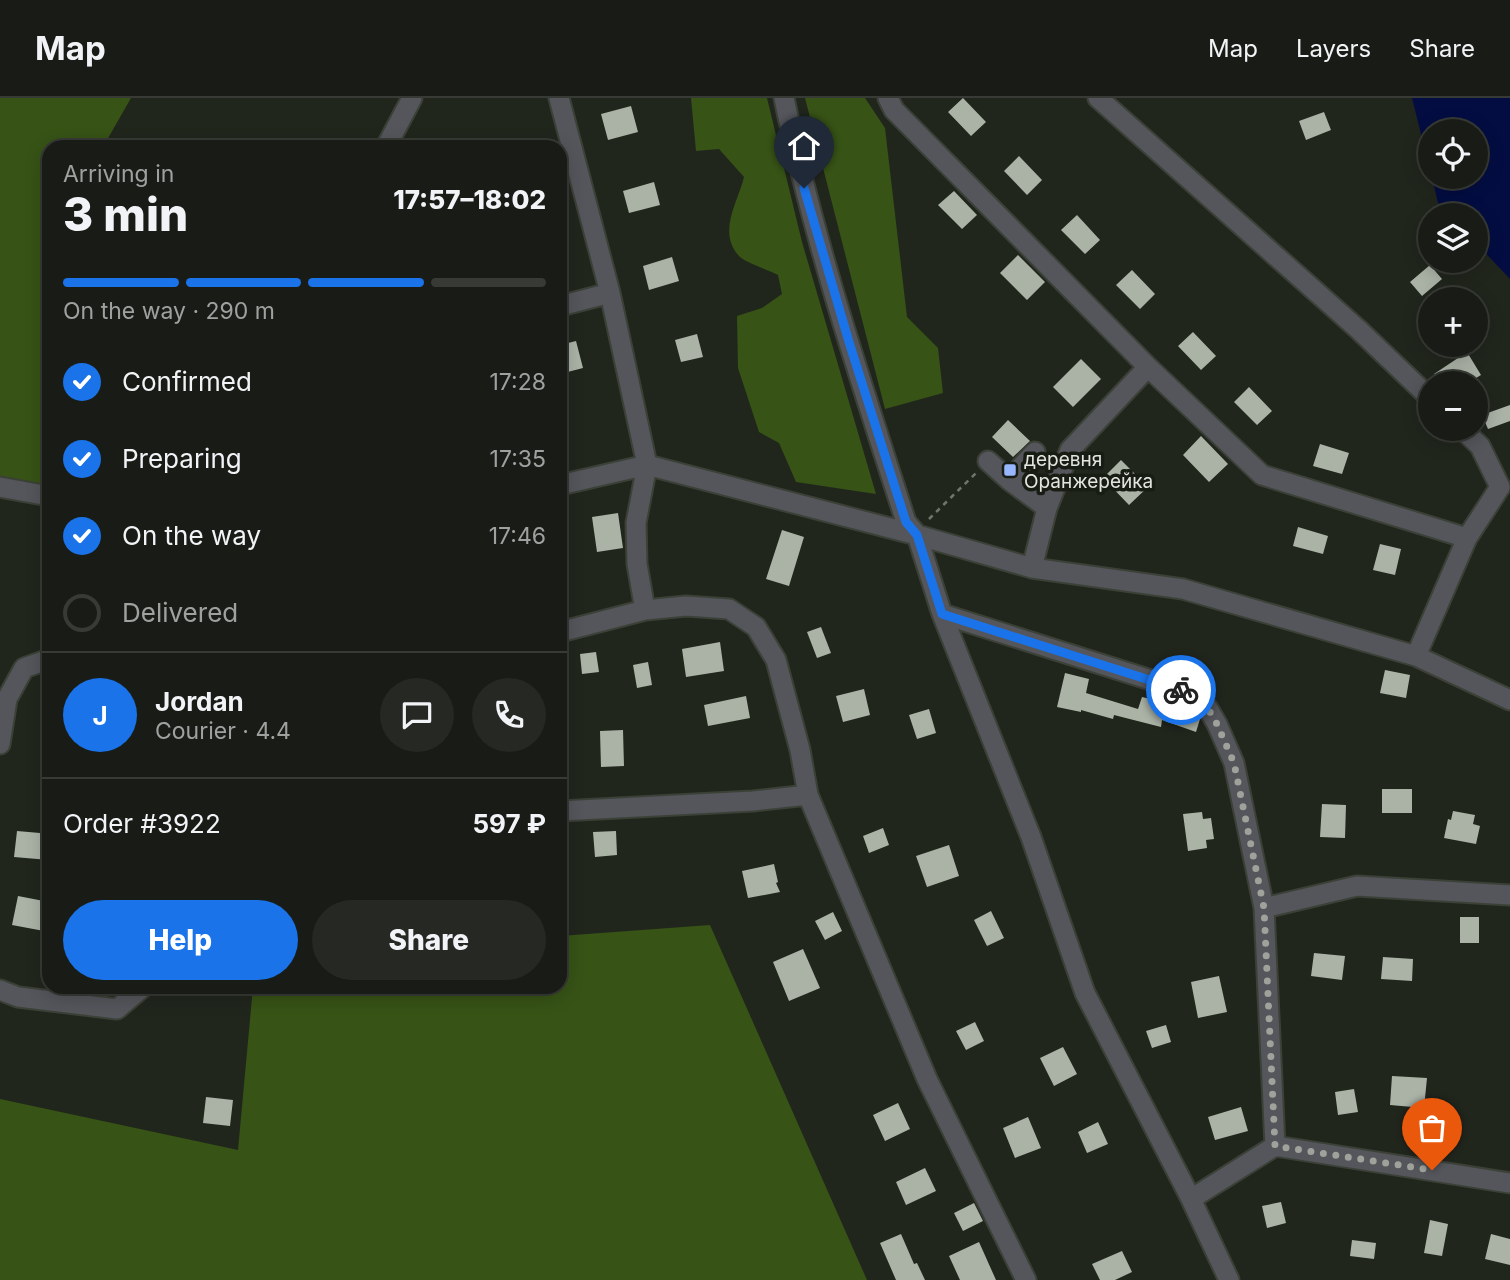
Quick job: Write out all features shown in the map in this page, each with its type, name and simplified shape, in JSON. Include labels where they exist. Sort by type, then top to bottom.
[{"type":"street","points":[[390,140],[412,98]]},
{"type":"street","points":[[559,98],[610,293],[647,465],[636,523],[637,564],[645,610]]},
{"type":"street","points":[[784,98],[797,162],[849,342],[906,522],[917,535],[942,614],[1031,836],[1085,993],[1191,1199],[1228,1280]]},
{"type":"street","points":[[888,98],[894,110],[1148,367],[1262,475],[1467,538]]},
{"type":"street","points":[[1098,98],[1359,330],[1418,387]]},
{"type":"street","points":[[567,304],[610,293]]},
{"type":"street","points":[[1032,568],[1047,508],[1070,450],[1148,367]]},
{"type":"street","points":[[1416,656],[1467,538],[1500,487],[1480,446],[1475,441]]},
{"type":"street","points":[[1009,480],[1035,452]]},
{"type":"street","points":[[988,461],[1047,508]]},
{"type":"street","points":[[567,483],[647,465],[917,535],[1032,568],[1183,589],[1416,656],[1510,700]]},
{"type":"street","points":[[0,487],[42,495]]},
{"type":"street","points":[[567,630],[645,610],[686,606],[729,609],[756,626],[776,660],[800,750],[808,795],[927,1079],[1026,1280]]},
{"type":"street","points":[[942,614],[1189,692],[1207,707],[1234,763],[1264,908],[1275,1146]]},
{"type":"street","points":[[0,744],[6,699],[24,668],[42,662]]},
{"type":"street","points":[[567,811],[752,802],[808,795]]},
{"type":"street","points":[[1264,908],[1357,886],[1510,895]]},
{"type":"street","points":[[0,990],[18,997],[117,1009],[135,994]]},
{"type":"street","points":[[1191,1199],[1275,1146],[1510,1183]]},
{"type":"path","points":[[933,515],[988,461]]},
{"type":"green space","points":[[0,98],[131,98],[107,140],[42,140],[42,484],[0,476]]},
{"type":"green space","points":[[691,98],[767,98],[802,242],[876,494],[796,482],[779,443],[759,432],[738,368],[737,316],[762,308],[782,294],[778,275],[742,258],[733,247],[729,227],[744,177],[719,149],[696,151]]},
{"type":"green space","points":[[805,98],[865,98],[885,128],[907,317],[938,348],[943,393],[885,409]]},
{"type":"green space","points":[[710,925],[867,1280],[0,1280],[0,1099],[238,1150],[252,994],[567,994],[567,935]]},
{"type":"shaded area","points":[[1412,98],[1510,98],[1510,279],[1488,256],[1488,203],[1438,203],[1435,189],[1488,189],[1488,119],[1418,119],[1418,122]]},
{"type":"building","points":[[963,98],[986,122],[971,136],[948,112]]},
{"type":"building","points":[[631,106],[638,132],[608,140],[601,114]]},
{"type":"building","points":[[1324,112],[1331,130],[1306,140],[1299,121]]},
{"type":"building","points":[[1019,156],[1042,180],[1027,195],[1004,171]]},
{"type":"building","points":[[654,182],[660,205],[629,213],[623,191]]},
{"type":"building","points":[[954,191],[977,215],[962,229],[938,205]]},
{"type":"building","points":[[1077,215],[1100,240],[1085,254],[1061,230]]},
{"type":"building","points":[[1018,255],[1045,282],[1027,300],[1000,273]]},
{"type":"building","points":[[672,257],[679,281],[649,290],[643,266]]},
{"type":"building","points":[[1132,270],[1155,294],[1140,309],[1116,285]]},
{"type":"building","points":[[1421,273],[1437,273],[1442,279],[1433,287],[1418,287],[1418,291],[1410,282]]},
{"type":"building","points":[[1193,332],[1216,356],[1201,370],[1178,346]]},
{"type":"building","points":[[697,334],[703,357],[681,362],[675,340]]},
{"type":"building","points":[[576,341],[583,368],[567,372],[567,343]]},
{"type":"building","points":[[1460,357],[1470,357],[1479,371],[1438,371]]},
{"type":"building","points":[[1081,359],[1101,379],[1073,407],[1053,387]]},
{"type":"building","points":[[1249,387],[1272,411],[1257,425],[1234,402]]},
{"type":"building","points":[[1510,405],[1510,421],[1488,429],[1488,413]]},
{"type":"building","points":[[1008,420],[1030,441],[1013,457],[992,437]]},
{"type":"building","points":[[1201,436],[1228,464],[1209,482],[1183,455]]},
{"type":"building","points":[[1320,444],[1349,453],[1342,474],[1313,466]]},
{"type":"building","points":[[1121,460],[1148,487],[1129,505],[1103,478]]},
{"type":"building","points":[[618,513],[623,548],[597,552],[592,517]]},
{"type":"building","points":[[1298,527],[1328,536],[1323,554],[1293,546]]},
{"type":"building","points":[[782,530],[804,537],[789,586],[766,579]]},
{"type":"building","points":[[1380,544],[1401,549],[1395,575],[1373,570]]},
{"type":"building","points":[[821,627],[831,653],[817,658],[807,632]]},
{"type":"building","points":[[720,642],[724,671],[686,677],[682,649]]},
{"type":"building","points":[[596,652],[599,672],[582,674],[580,654]]},
{"type":"building","points":[[648,662],[652,685],[637,688],[633,665]]},
{"type":"building","points":[[1385,670],[1410,675],[1406,698],[1380,693]]},
{"type":"building","points":[[1065,673],[1089,679],[1086,693],[1138,709],[1142,697],[1167,703],[1166,708],[1200,719],[1196,732],[1162,720],[1161,727],[1114,715],[1113,719],[1057,707]]},
{"type":"building","points":[[864,689],[870,715],[843,722],[836,696]]},
{"type":"building","points":[[746,696],[750,718],[708,726],[704,705]]},
{"type":"building","points":[[929,709],[936,733],[917,739],[909,715]]},
{"type":"building","points":[[623,730],[624,766],[601,767],[600,731]]},
{"type":"building","points":[[1382,789],[1412,789],[1412,813],[1382,813]]},
{"type":"building","points":[[1322,804],[1346,805],[1345,838],[1320,837]]},
{"type":"building","points":[[1453,811],[1475,815],[1473,824],[1480,826],[1476,844],[1444,838],[1448,819],[1451,820]]},
{"type":"building","points":[[1202,812],[1203,819],[1211,818],[1214,839],[1206,840],[1207,848],[1188,851],[1183,814]]},
{"type":"building","points":[[883,828],[889,845],[869,853],[863,836]]},
{"type":"building","points":[[17,831],[40,833],[42,859],[14,857]]},
{"type":"building","points":[[616,831],[617,855],[595,857],[593,832]]},
{"type":"building","points":[[949,845],[959,876],[927,887],[916,856]]},
{"type":"building","points":[[774,864],[780,892],[748,898],[742,871]]},
{"type":"building","points":[[18,896],[42,901],[42,931],[12,925]]},
{"type":"building","points":[[991,911],[1004,938],[987,946],[974,920]]},
{"type":"building","points":[[833,912],[842,931],[825,940],[815,921]]},
{"type":"building","points":[[1460,917],[1479,917],[1479,943],[1460,943]]},
{"type":"building","points":[[803,949],[820,988],[789,1001],[773,962]]},
{"type":"building","points":[[1314,953],[1345,956],[1342,980],[1311,976]]},
{"type":"building","points":[[1383,957],[1413,959],[1412,981],[1381,979]]},
{"type":"building","points":[[1219,976],[1227,1012],[1198,1018],[1191,982]]},
{"type":"building","points":[[975,1022],[984,1041],[966,1050],[956,1031]]},
{"type":"building","points":[[1166,1025],[1171,1042],[1152,1048],[1146,1031]]},
{"type":"building","points":[[1063,1047],[1077,1074],[1054,1086],[1040,1058]]},
{"type":"building","points":[[1392,1076],[1427,1078],[1424,1108],[1390,1105]]},
{"type":"building","points":[[1354,1089],[1358,1112],[1338,1115],[1335,1092]]},
{"type":"building","points":[[206,1097],[233,1100],[230,1126],[203,1123]]},
{"type":"building","points":[[898,1103],[910,1129],[885,1141],[873,1115]]},
{"type":"building","points":[[1241,1107],[1248,1131],[1215,1140],[1208,1117]]},
{"type":"building","points":[[1028,1117],[1041,1148],[1015,1158],[1003,1128]]},
{"type":"building","points":[[1098,1122],[1108,1144],[1087,1153],[1078,1132]]},
{"type":"building","points":[[925,1168],[936,1191],[906,1205],[896,1182]]},
{"type":"building","points":[[1281,1202],[1286,1223],[1267,1228],[1262,1206]]},
{"type":"building","points":[[974,1203],[983,1221],[963,1231],[954,1213]]},
{"type":"building","points":[[1430,1220],[1448,1224],[1442,1256],[1424,1253]]},
{"type":"building","points":[[901,1234],[914,1264],[917,1263],[925,1280],[896,1280],[880,1243]]},
{"type":"building","points":[[1491,1234],[1510,1239],[1510,1265],[1485,1259]]},
{"type":"building","points":[[1352,1240],[1376,1243],[1374,1259],[1350,1256]]},
{"type":"building","points":[[979,1242],[996,1280],[960,1280],[949,1256]]},
{"type":"building","points":[[1122,1251],[1132,1272],[1115,1280],[1100,1280],[1092,1264]]},
{"type":"way so far","points":[[1181,690],[1189,692],[1207,707],[1234,763],[1264,908],[1275,1146],[1432,1170]]},
{"type":"place","name":"деревня Оранжерейка","points":[[1010,470]]},
{"type":"route","points":[[804,188],[906,522],[917,535],[942,614],[1181,690]]}]
